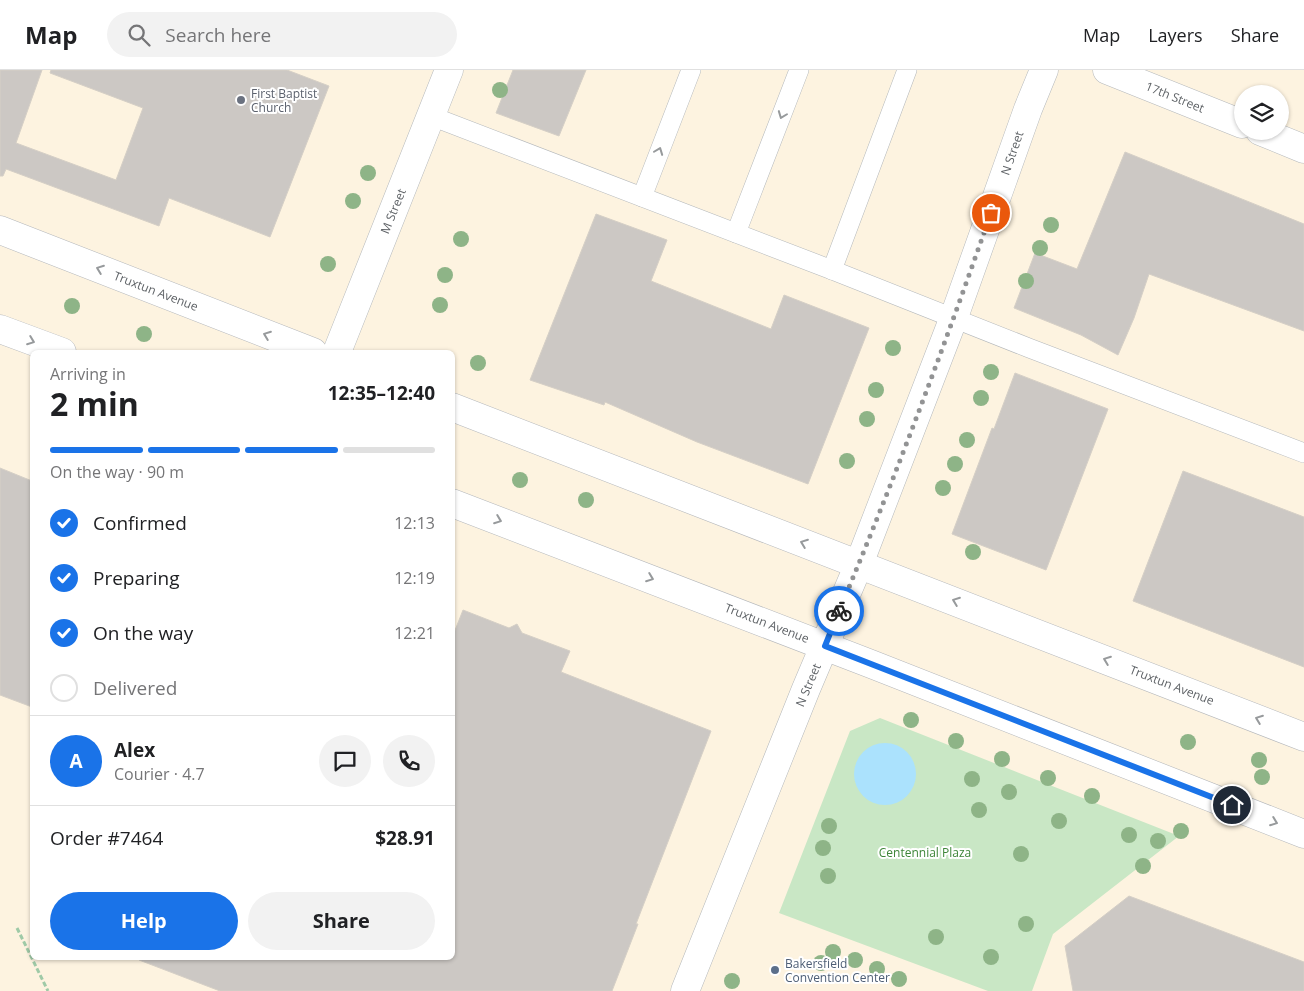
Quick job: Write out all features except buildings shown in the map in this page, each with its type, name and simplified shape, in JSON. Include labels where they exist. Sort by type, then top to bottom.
[{"type":"main road","name":"M Street","points":[[338,350],[448,70]]},
{"type":"main road","name":"N Street","points":[[685,991],[802,698],[859,564],[954,317],[1028,109],[1044,70]]},
{"type":"main road","name":"17th Street","points":[[1107,70],[1234,121]]},
{"type":"main road","points":[[1282,140],[1304,149]]},
{"type":"main road","name":"Truxtun Avenue","points":[[0,230],[308,350]]},
{"type":"main road","points":[[0,329],[57,350]]},
{"type":"main road","name":"Truxtun Avenue","points":[[455,408],[1304,737]]},
{"type":"main road","name":"Truxtun Avenue","points":[[455,504],[825,646],[1304,834]]},
{"type":"lane","points":[[642,197],[691,70]]},
{"type":"lane","points":[[736,233],[799,70]]},
{"type":"lane","points":[[832,270],[907,70]]},
{"type":"lane","points":[[431,116],[1304,453]]},
{"type":"path","points":[[17,928],[30,954]]},
{"type":"path","points":[[33,960],[48,991]]},
{"type":"shaded area","points":[[0,70],[1304,70],[1304,991],[0,991]]},
{"type":"green space","name":"Centennial Plaza","points":[[880,718],[1179,836],[1053,934],[1032,991],[988,991],[779,913],[850,731]]},
{"type":"water","points":[[879,743],[891,743],[907,752],[914,762],[916,774],[914,786],[907,796],[891,805],[879,805],[868,800],[859,791],[854,780],[854,768],[859,757],[868,748]]},
{"type":"way so far","points":[[839,611],[878,516],[954,317],[991,213]]},
{"type":"place","name":"First Baptist Church","points":[[241,100]]},
{"type":"place","name":"Bakersfield Convention Center","points":[[775,970]]},
{"type":"route","points":[[839,611],[825,646],[1232,805]]}]
